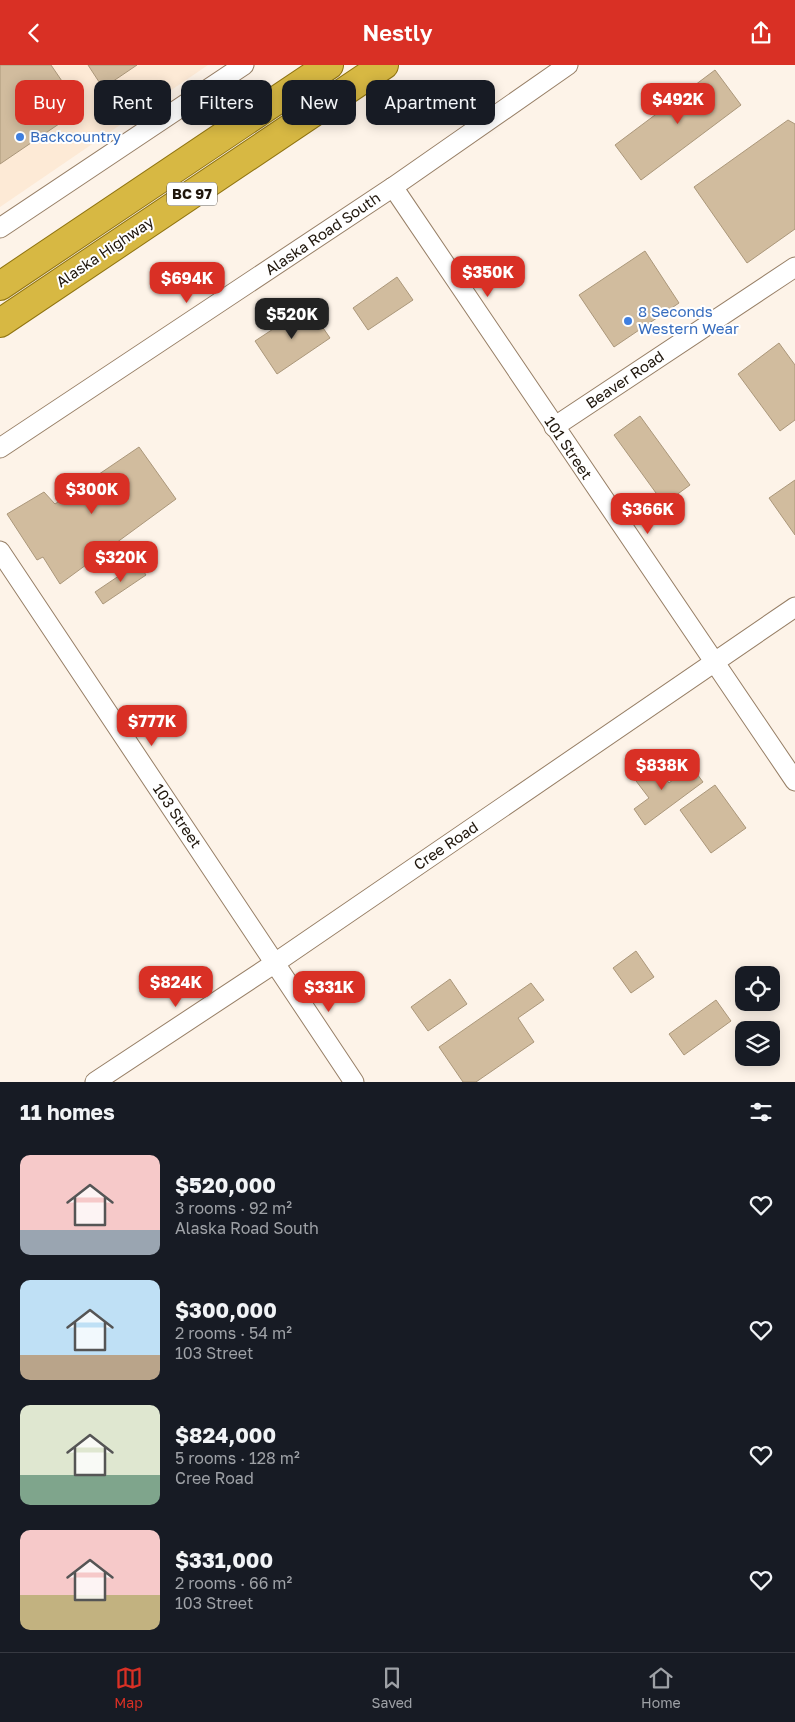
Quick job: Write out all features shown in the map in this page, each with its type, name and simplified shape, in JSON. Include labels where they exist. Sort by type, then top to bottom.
[{"type":"highway","name":"Alaska Highway","points":[[0,286],[329,65]]},
{"type":"highway","name":"Alaska Highway","points":[[0,323],[384,65]]},
{"type":"street","points":[[0,228],[244,65]]},
{"type":"street","name":"Alaska Road South","points":[[0,448],[393,187],[568,65]]},
{"type":"street","name":"101 Street","points":[[393,187],[795,781]]},
{"type":"street","name":"Beaver Road","points":[[554,427],[795,267]]},
{"type":"street","name":"103 Street","points":[[0,551],[354,1082]]},
{"type":"street","name":"Cree Road","points":[[95,1082],[275,963],[795,607]]},
{"type":"shaded area","points":[[0,65],[208,65],[186,80],[181,80],[181,83],[171,90],[171,80],[94,80],[94,125],[120,125],[0,207]]},
{"type":"building","points":[[0,65],[51,65],[61,80],[15,80],[15,125],[57,125],[0,164]]},
{"type":"building","points":[[88,65],[137,65],[115,80],[98,80]]},
{"type":"building","points":[[715,70],[741,105],[641,180],[615,145]]},
{"type":"building","points":[[788,120],[795,124],[795,229],[747,263],[694,187]]},
{"type":"building","points":[[645,251],[679,303],[614,347],[579,295]]},
{"type":"building","points":[[397,277],[413,300],[368,330],[353,308]]},
{"type":"building","points":[[308,306],[330,338],[277,374],[255,341]]},
{"type":"building","points":[[779,343],[795,365],[795,420],[780,431],[738,374]]},
{"type":"building","points":[[640,416],[690,485],[664,504],[614,435]]},
{"type":"building","points":[[139,447],[176,499],[60,584],[43,557],[37,560],[7,514],[44,492],[55,504]]},
{"type":"building","points":[[795,480],[795,535],[769,498]]},
{"type":"building","points":[[138,563],[146,575],[103,604],[95,592]]},
{"type":"building","points":[[653,762],[669,783],[684,771],[690,779],[697,774],[703,782],[645,825],[634,809],[649,798],[633,777]]},
{"type":"building","points":[[715,785],[746,828],[711,853],[680,810]]},
{"type":"building","points":[[636,951],[654,977],[631,993],[613,968]]},
{"type":"building","points":[[450,979],[467,1004],[428,1031],[411,1007]]},
{"type":"building","points":[[531,983],[544,1000],[518,1018],[534,1042],[476,1082],[463,1082],[439,1047]]},
{"type":"building","points":[[716,1000],[731,1021],[684,1055],[669,1034]]},
{"type":"place","name":"Backcountry","points":[[20,137]]},
{"type":"place","name":"8 Seconds Western Wear","points":[[628,321]]}]
